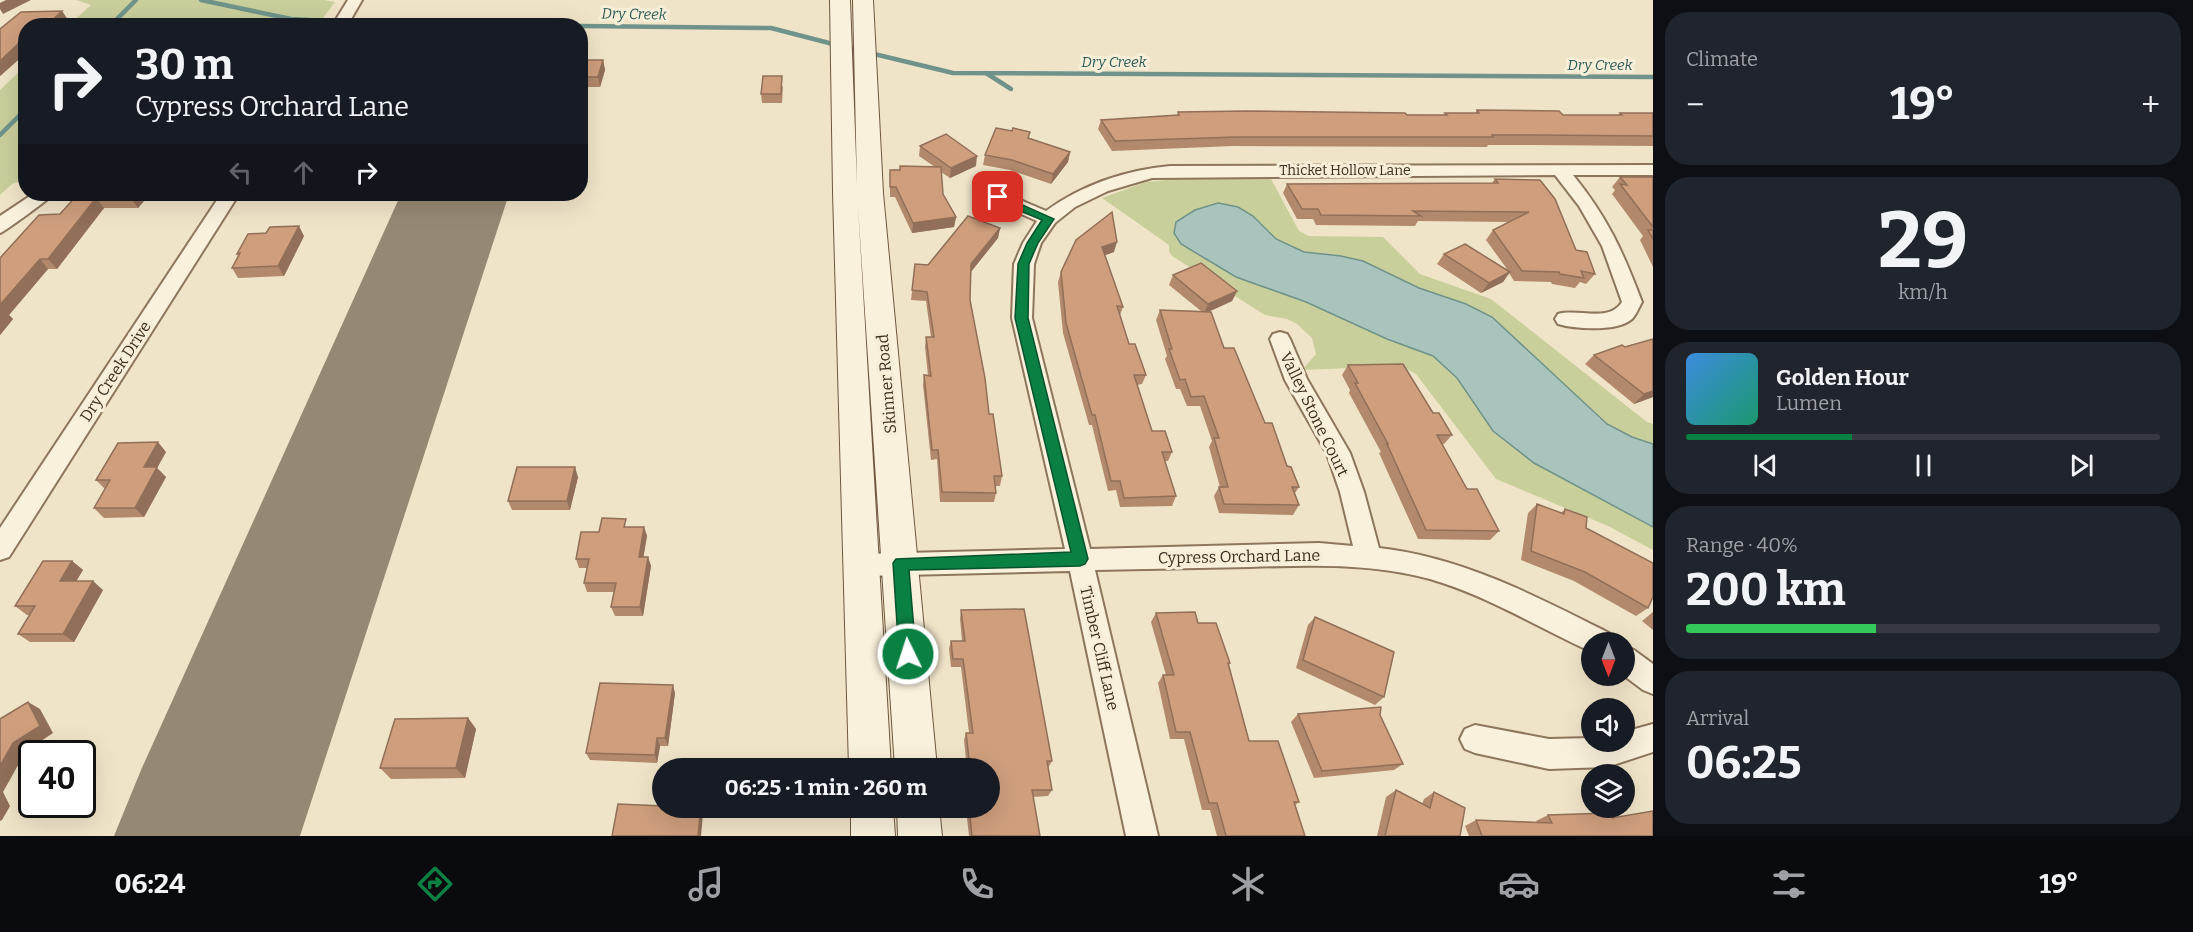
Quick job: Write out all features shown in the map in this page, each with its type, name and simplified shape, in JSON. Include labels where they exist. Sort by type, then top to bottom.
[{"type":"street","name":"Skinner Road","points":[[840,0],[853,49],[870,193],[901,563],[914,758]]},
{"type":"street","name":"Skinner Road","points":[[863,0],[853,49],[844,196],[863,565],[870,758]]},
{"type":"street","points":[[344,18],[352,4]]},
{"type":"street","points":[[1560,170],[1587,204],[1611,246],[1632,302],[1625,314],[1607,321],[1565,319]]},
{"type":"street","name":"Thicket Hollow Lane","points":[[1048,219],[1069,203],[1102,187],[1151,173],[1170,171],[1653,170]]},
{"type":"street","points":[[998,197],[1048,219]]},
{"type":"street","points":[[0,227],[10,216],[34,201]]},
{"type":"street","name":"Dry Creek Drive","points":[[0,549],[225,201]]},
{"type":"street","name":"Timber Cliff Lane","points":[[1048,219],[1032,243],[1024,264],[1022,318],[1080,559],[1142,836]]},
{"type":"street","name":"Valley Stone Court","points":[[1280,339],[1296,380],[1338,453],[1352,492],[1369,558]]},
{"type":"street","name":"Cypress Orchard Lane","points":[[863,565],[1319,554],[1369,558],[1429,568],[1517,600],[1581,633]]},
{"type":"street","points":[[1635,667],[1653,681]]},
{"type":"street","points":[[1475,739],[1549,754],[1607,752],[1653,738]]},
{"type":"street","points":[[872,818],[873,836]]},
{"type":"street","points":[[919,818],[920,836]]},
{"type":"green space","points":[[76,0],[324,0],[335,2],[323,18],[77,18],[91,5]]},
{"type":"green space","points":[[18,73],[18,182],[0,195],[0,90]]},
{"type":"green space","points":[[1196,177],[1270,177],[1299,231],[1309,236],[1383,237],[1420,274],[1491,299],[1647,422],[1653,424],[1653,550],[1608,526],[1496,479],[1416,374],[1401,366],[1302,370],[1316,354],[1312,338],[1297,324],[1287,319],[1265,315],[1172,256],[1169,245],[1102,198],[1146,182]]},
{"type":"water","points":[[1218,203],[1238,207],[1253,216],[1276,239],[1304,252],[1363,261],[1419,288],[1466,304],[1492,317],[1607,424],[1632,437],[1653,444],[1653,527],[1534,463],[1493,431],[1457,378],[1433,356],[1387,339],[1306,302],[1236,277],[1181,244],[1174,233],[1176,222],[1195,210]]},
{"type":"building","points":[[62,11],[55,18],[18,18],[18,44],[0,61],[0,29],[21,12]]},
{"type":"building","points":[[588,60],[603,60],[598,77],[588,77]]},
{"type":"building","points":[[763,76],[782,76],[781,94],[761,94]]},
{"type":"building","points":[[1477,110],[1559,111],[1563,115],[1653,113],[1653,136],[1237,137],[1115,141],[1101,120],[1179,115],[1178,112],[1447,115],[1445,113],[1479,113]]},
{"type":"building","points":[[996,128],[1012,131],[1013,128],[1030,132],[1028,138],[1070,152],[1053,174],[1012,160],[985,155]]},
{"type":"building","points":[[946,134],[977,156],[951,168],[920,146]]},
{"type":"building","points":[[900,166],[941,167],[943,194],[956,217],[913,223],[896,187],[890,187],[890,170],[900,170]]},
{"type":"building","points":[[1620,177],[1653,177],[1653,227],[1620,184],[1627,185]]},
{"type":"building","points":[[1495,179],[1540,180],[1555,199],[1576,250],[1587,252],[1595,274],[1581,271],[1584,278],[1559,272],[1522,271],[1493,230],[1529,212],[1413,211],[1421,216],[1321,215],[1318,209],[1302,209],[1287,184],[1498,183]]},
{"type":"building","points":[[72,201],[94,201],[48,259],[40,259],[0,305],[0,258],[39,215],[60,214]]},
{"type":"building","points":[[1112,212],[1117,242],[1102,247],[1123,307],[1117,306],[1129,344],[1135,344],[1146,375],[1134,375],[1152,431],[1165,431],[1172,452],[1162,452],[1176,496],[1124,498],[1120,481],[1111,481],[1095,415],[1092,415],[1066,323],[1061,272],[1076,240]]},
{"type":"building","points":[[968,216],[1000,228],[971,264],[970,300],[985,378],[989,414],[993,414],[1002,476],[994,476],[996,493],[942,492],[938,450],[932,450],[924,375],[931,376],[926,337],[934,337],[927,292],[912,290],[915,264],[928,265]]},
{"type":"building","points":[[299,226],[278,266],[232,268],[248,234],[266,233],[270,227]]},
{"type":"building","points":[[1465,244],[1510,272],[1489,283],[1444,254]]},
{"type":"building","points":[[1201,263],[1237,291],[1208,304],[1173,275]]},
{"type":"building","points":[[1160,310],[1211,312],[1224,348],[1234,348],[1265,423],[1272,423],[1287,466],[1291,467],[1299,487],[1292,487],[1299,505],[1224,504],[1219,487],[1228,487],[1214,438],[1219,438],[1204,396],[1191,397],[1185,379],[1180,380],[1169,349],[1172,349]]},
{"type":"building","points":[[1653,339],[1653,391],[1644,394],[1594,355],[1622,345],[1625,347]]},
{"type":"building","points":[[1403,364],[1433,413],[1439,413],[1452,435],[1437,435],[1467,489],[1477,489],[1499,531],[1426,530],[1388,444],[1355,383],[1358,383],[1348,365]]},
{"type":"building","points":[[158,442],[144,467],[157,467],[135,508],[94,508],[110,480],[96,480],[118,443]]},
{"type":"building","points":[[517,467],[575,467],[567,501],[508,501]]},
{"type":"building","points":[[1537,504],[1564,514],[1565,509],[1587,517],[1586,528],[1653,563],[1653,597],[1648,608],[1585,572],[1531,551]]},
{"type":"building","points":[[602,518],[626,519],[624,527],[644,527],[639,557],[648,557],[640,607],[611,607],[616,583],[584,583],[589,559],[576,559],[581,532],[599,532]]},
{"type":"building","points":[[43,561],[72,561],[60,581],[93,581],[63,634],[18,634],[35,606],[15,606]]},
{"type":"building","points":[[1024,609],[1052,761],[1047,761],[1052,790],[1032,790],[1040,836],[972,836],[970,818],[1000,818],[1000,758],[969,758],[966,733],[973,733],[963,659],[953,659],[951,641],[965,641],[961,610]]},
{"type":"building","points":[[1195,612],[1198,623],[1216,623],[1230,663],[1228,663],[1249,741],[1278,741],[1299,802],[1294,802],[1305,836],[1226,836],[1217,803],[1209,803],[1190,732],[1176,732],[1163,675],[1174,675],[1156,613]]},
{"type":"building","points":[[1315,617],[1394,652],[1384,697],[1303,660]]},
{"type":"building","points":[[600,683],[673,685],[665,738],[657,738],[655,755],[586,753]]},
{"type":"building","points":[[28,702],[40,726],[13,743],[0,766],[0,719]]},
{"type":"building","points":[[1381,707],[1380,715],[1403,764],[1322,771],[1298,714]]},
{"type":"building","points":[[468,718],[456,768],[380,768],[395,719]]},
{"type":"building","points":[[1396,790],[1430,808],[1434,792],[1465,808],[1460,836],[1385,836]]},
{"type":"building","points":[[618,804],[652,806],[652,818],[700,818],[698,836],[612,836]]},
{"type":"building","points":[[1653,811],[1653,836],[1482,836],[1476,820],[1552,823],[1548,815],[1581,814],[1581,818],[1635,818],[1635,814]]},
{"type":"waterway","points":[[118,18],[136,0]]},
{"type":"waterway","name":"Dry Creek","points":[[201,0],[286,18]]},
{"type":"waterway","name":"Dry Creek","points":[[588,26],[771,28],[860,51]]},
{"type":"waterway","name":"Dry Creek","points":[[870,53],[953,73],[986,73]]},
{"type":"waterway","name":"Dry Creek","points":[[986,73],[1653,77]]},
{"type":"waterway","points":[[986,73],[1011,89]]},
{"type":"waterway","points":[[0,135],[18,117]]},
{"type":"runway","points":[[207,836],[452,201]]},
{"type":"route","points":[[908,654],[901,563],[1080,559],[1022,318],[1024,264],[1032,243],[1048,219],[998,197]]}]
